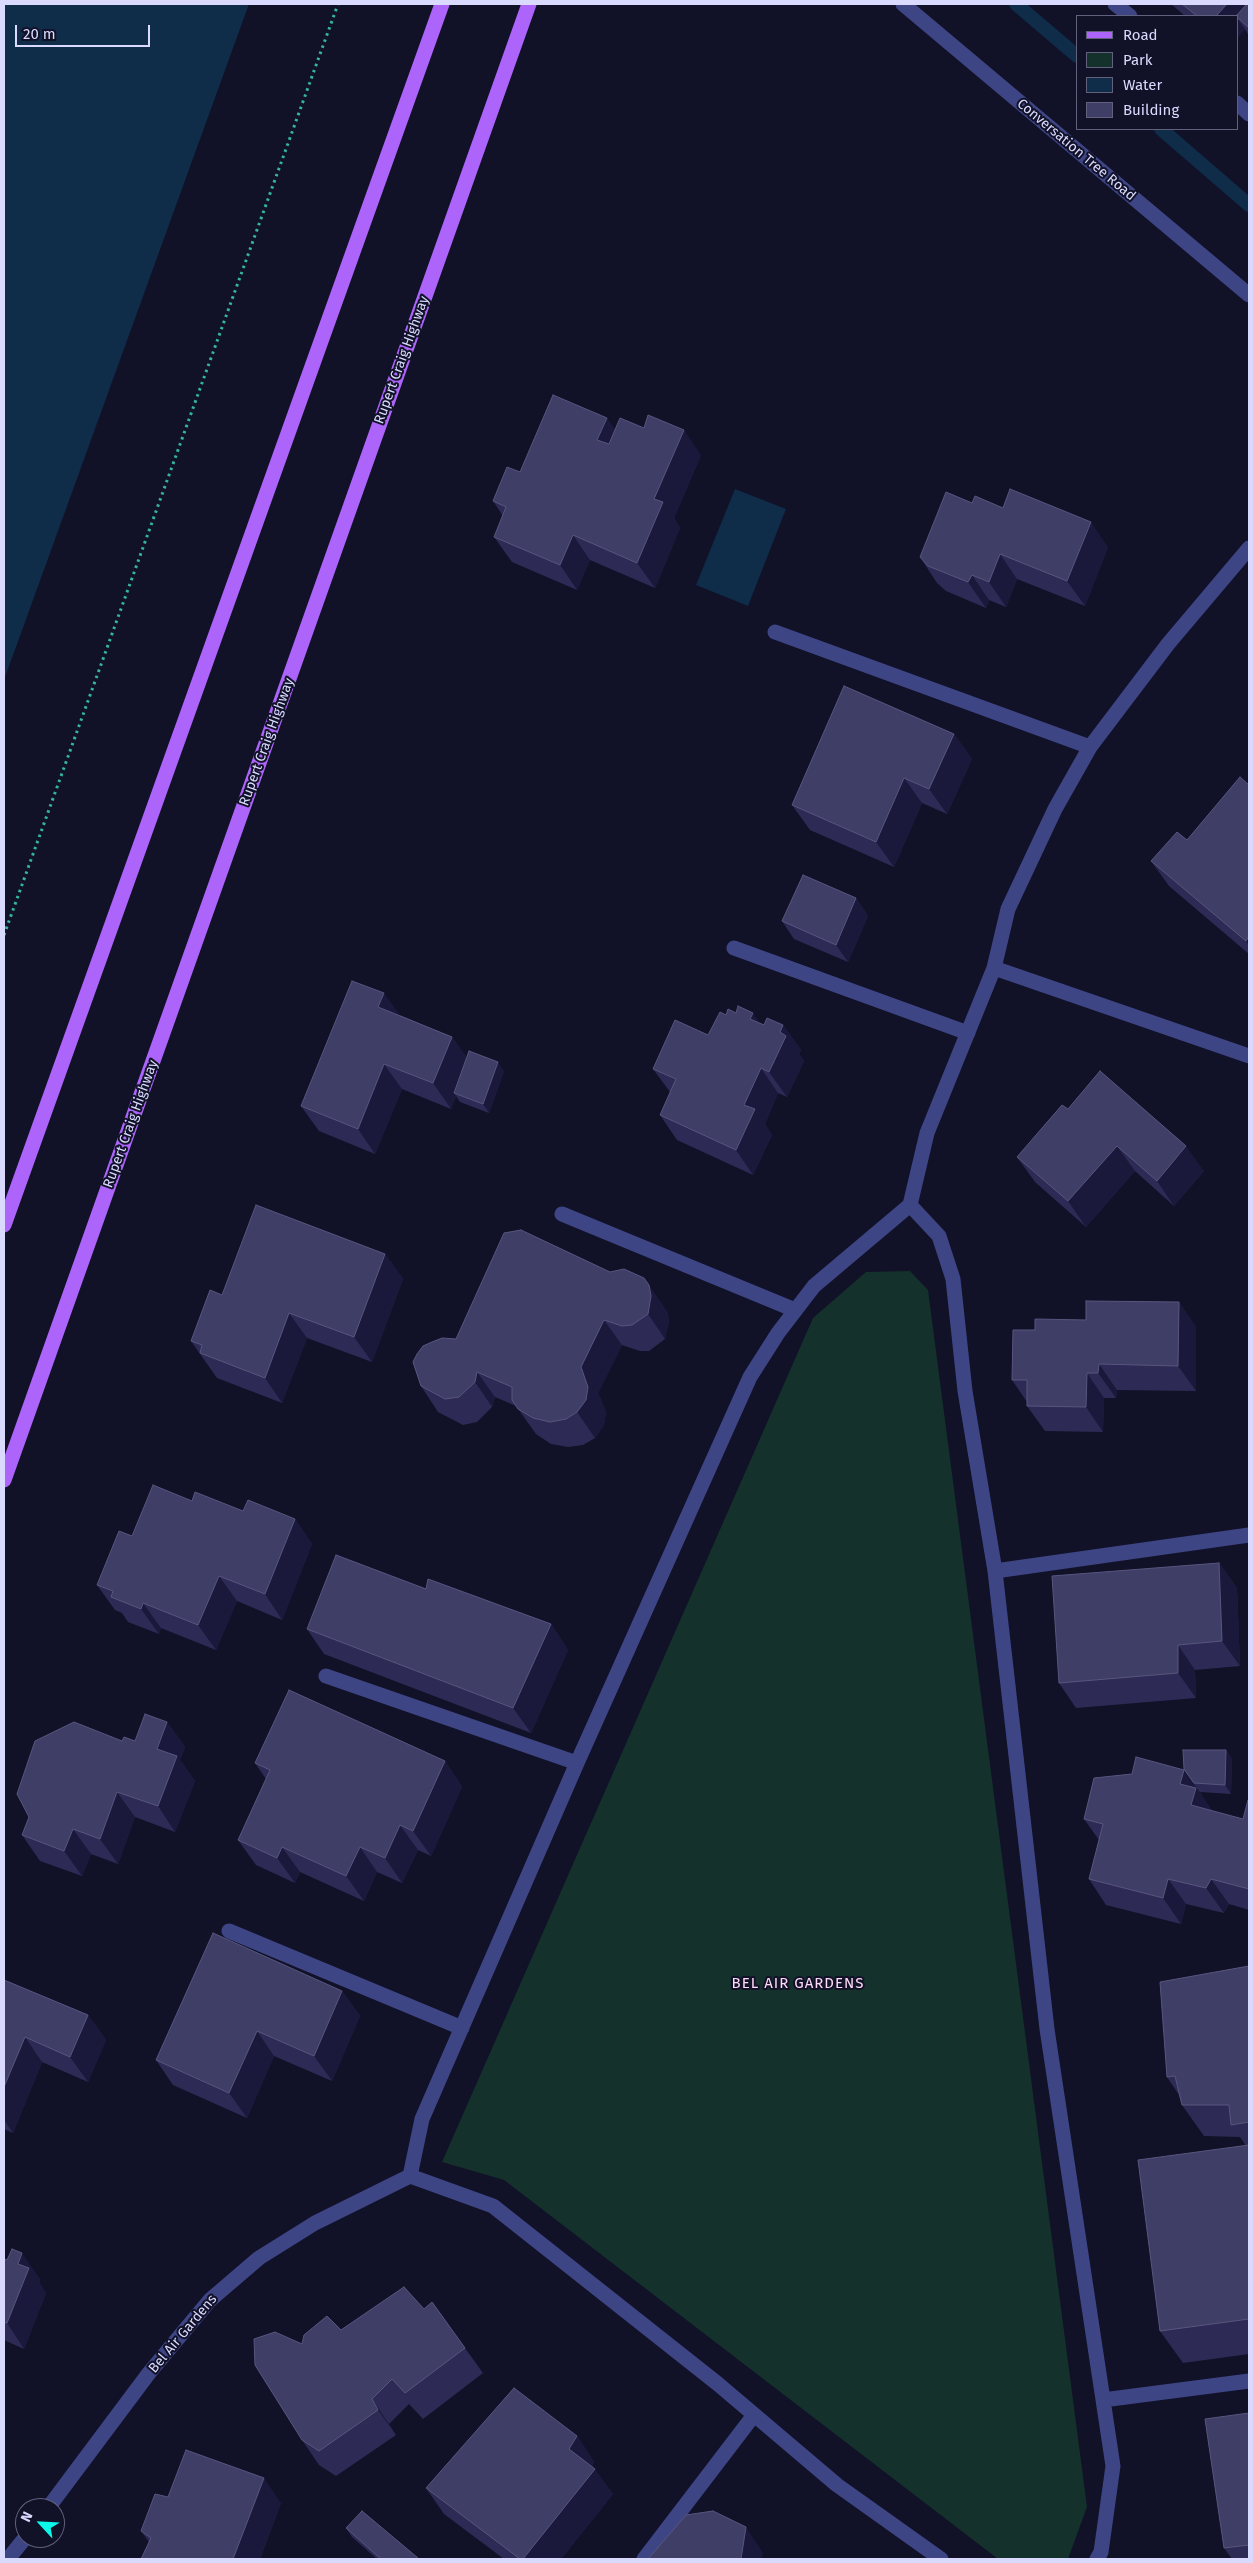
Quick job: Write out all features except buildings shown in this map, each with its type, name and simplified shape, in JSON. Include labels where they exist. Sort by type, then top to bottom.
[{"type":"main road","points":[[4,1225],[442,4]]},
{"type":"main road","name":"Rupert Craig Highway","points":[[4,1480],[530,4]]},
{"type":"street","name":"Conversation Tree Road","points":[[903,4],[1249,295]]},
{"type":"street","points":[[1115,4],[1129,15]]},
{"type":"street","points":[[1238,104],[1249,114]]},
{"type":"street","points":[[941,2559],[837,2485],[754,2415],[492,2206],[410,2176],[422,2119],[577,1764],[750,1376],[795,1310],[814,1286],[910,1205],[927,1133],[994,968],[1008,909],[1055,809],[1090,747],[1168,644],[1249,548]]},
{"type":"street","points":[[775,632],[1090,747]]},
{"type":"street","points":[[734,948],[968,1033]]},
{"type":"street","points":[[994,968],[1249,1056]]},
{"type":"street","points":[[910,1205],[940,1236],[953,1280],[965,1391],[995,1571],[1047,2029],[1113,2466],[1101,2552],[1097,2559]]},
{"type":"street","points":[[562,1214],[795,1310]]},
{"type":"street","points":[[995,1571],[1249,1535]]},
{"type":"street","points":[[326,1676],[577,1764]]},
{"type":"street","points":[[229,1931],[462,2028]]},
{"type":"street","name":"Bel Air Gardens","points":[[55,2498],[149,2373],[210,2300],[259,2258],[315,2223],[410,2176]]},
{"type":"street","points":[[1103,2400],[1249,2381]]},
{"type":"street","points":[[644,2559],[754,2415]]},
{"type":"street","points":[[8,2559],[17,2548]]},
{"type":"path","points":[[4,935],[338,4]]},
{"type":"green space","points":[[910,1271],[928,1290],[1087,2507],[1068,2559],[998,2559],[504,2180],[442,2162],[813,1318],[866,1272]]},
{"type":"water","points":[[4,4],[249,4],[4,680]]},
{"type":"water","points":[[735,489],[786,509],[748,606],[696,585]]},
{"type":"waterway","points":[[1016,4],[1076,55]]},
{"type":"waterway","points":[[1162,130],[1249,205]]},
{"type":"district","name":"BEL AIR GARDENS","points":[[798,1984]]}]
